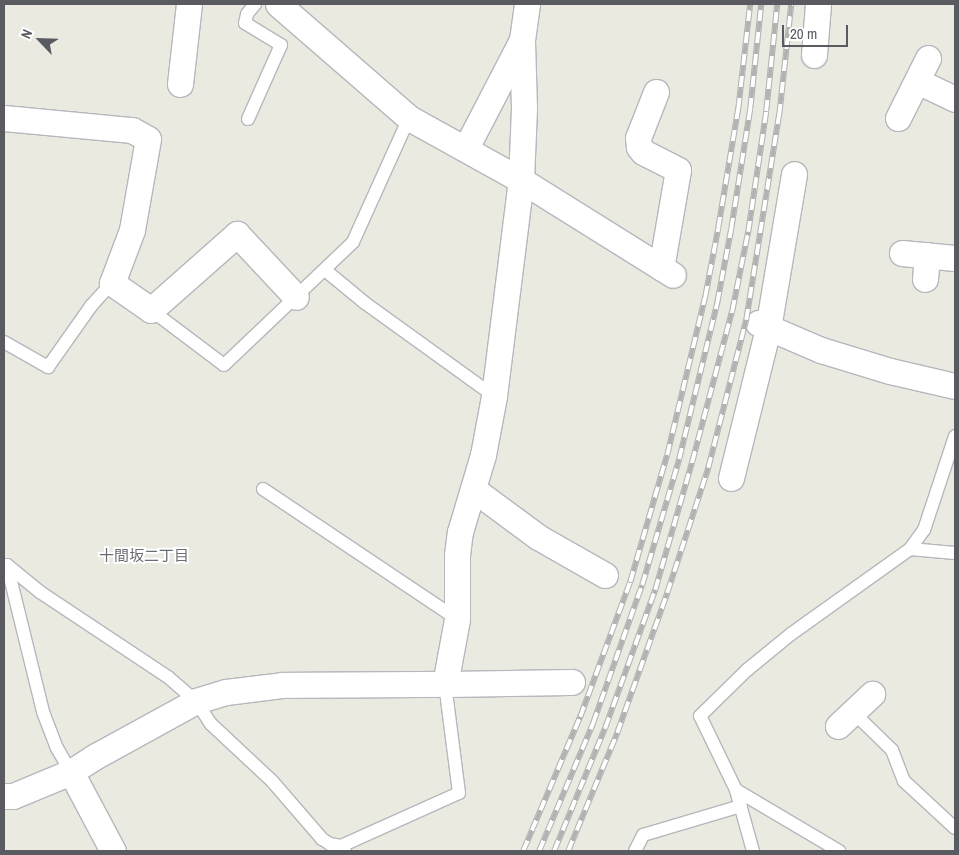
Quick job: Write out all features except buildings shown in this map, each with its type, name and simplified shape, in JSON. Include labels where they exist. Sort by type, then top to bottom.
[{"type":"street","points":[[180,84],[189,4]]},
{"type":"street","points":[[278,4],[409,118],[521,180],[667,271],[678,170],[643,152],[639,147],[638,138],[656,92]]},
{"type":"street","points":[[445,684],[457,619],[457,555],[460,532],[483,455],[494,396],[521,180],[524,108],[522,40],[527,4]]},
{"type":"street","points":[[814,55],[818,4]]},
{"type":"street","points":[[466,148],[522,40]]},
{"type":"street","points":[[898,118],[928,58]]},
{"type":"street","points":[[917,81],[955,99]]},
{"type":"street","points":[[4,118],[132,130],[148,139],[132,230],[112,283],[151,310],[237,234],[296,297]]},
{"type":"street","points":[[731,478],[794,174]]},
{"type":"street","points":[[902,253],[926,267],[955,258]]},
{"type":"street","points":[[763,326],[830,352],[890,371],[955,386]]},
{"type":"street","points":[[474,489],[538,537],[605,575]]},
{"type":"street","points":[[4,796],[13,796],[71,772],[96,756],[196,701],[226,692],[254,687],[572,682]]},
{"type":"street","points":[[846,719],[872,694]]},
{"type":"street","points":[[71,772],[114,851]]},
{"type":"lane","points":[[248,119],[281,46],[245,23],[247,14],[255,4]]},
{"type":"lane","points":[[151,310],[224,365],[353,242],[409,118]]},
{"type":"lane","points":[[325,270],[365,303],[494,396]]},
{"type":"lane","points":[[4,342],[48,367],[91,306],[112,283]]},
{"type":"lane","points":[[753,851],[736,790],[700,716],[747,670],[791,634],[910,549],[924,530],[955,436]]},
{"type":"lane","points":[[263,490],[457,619]]},
{"type":"lane","points":[[910,549],[955,553]]},
{"type":"lane","points":[[5,562],[40,592],[168,678],[196,701],[211,724],[272,780],[322,839],[343,849],[459,793],[445,684]]},
{"type":"lane","points":[[5,562],[43,712],[57,748],[71,772]]},
{"type":"lane","points":[[846,719],[892,750],[904,781],[955,828]]},
{"type":"lane","points":[[736,790],[838,851]]},
{"type":"lane","points":[[635,851],[643,835],[740,806]]},
{"type":"railway","points":[[523,851],[580,717],[630,582],[667,455],[705,297],[718,228],[738,109],[750,4]]},
{"type":"railway","points":[[539,851],[593,723],[642,585],[679,459],[717,303],[731,229],[750,109],[761,4]]},
{"type":"railway","points":[[554,851],[605,728],[655,590],[692,462],[732,311],[748,232],[766,111],[777,4]]},
{"type":"railway","points":[[568,851],[617,733],[667,593],[708,468],[746,320],[779,115],[791,4]]},
{"type":"district","name":"十間坂二丁目","points":[[144,556]]}]
